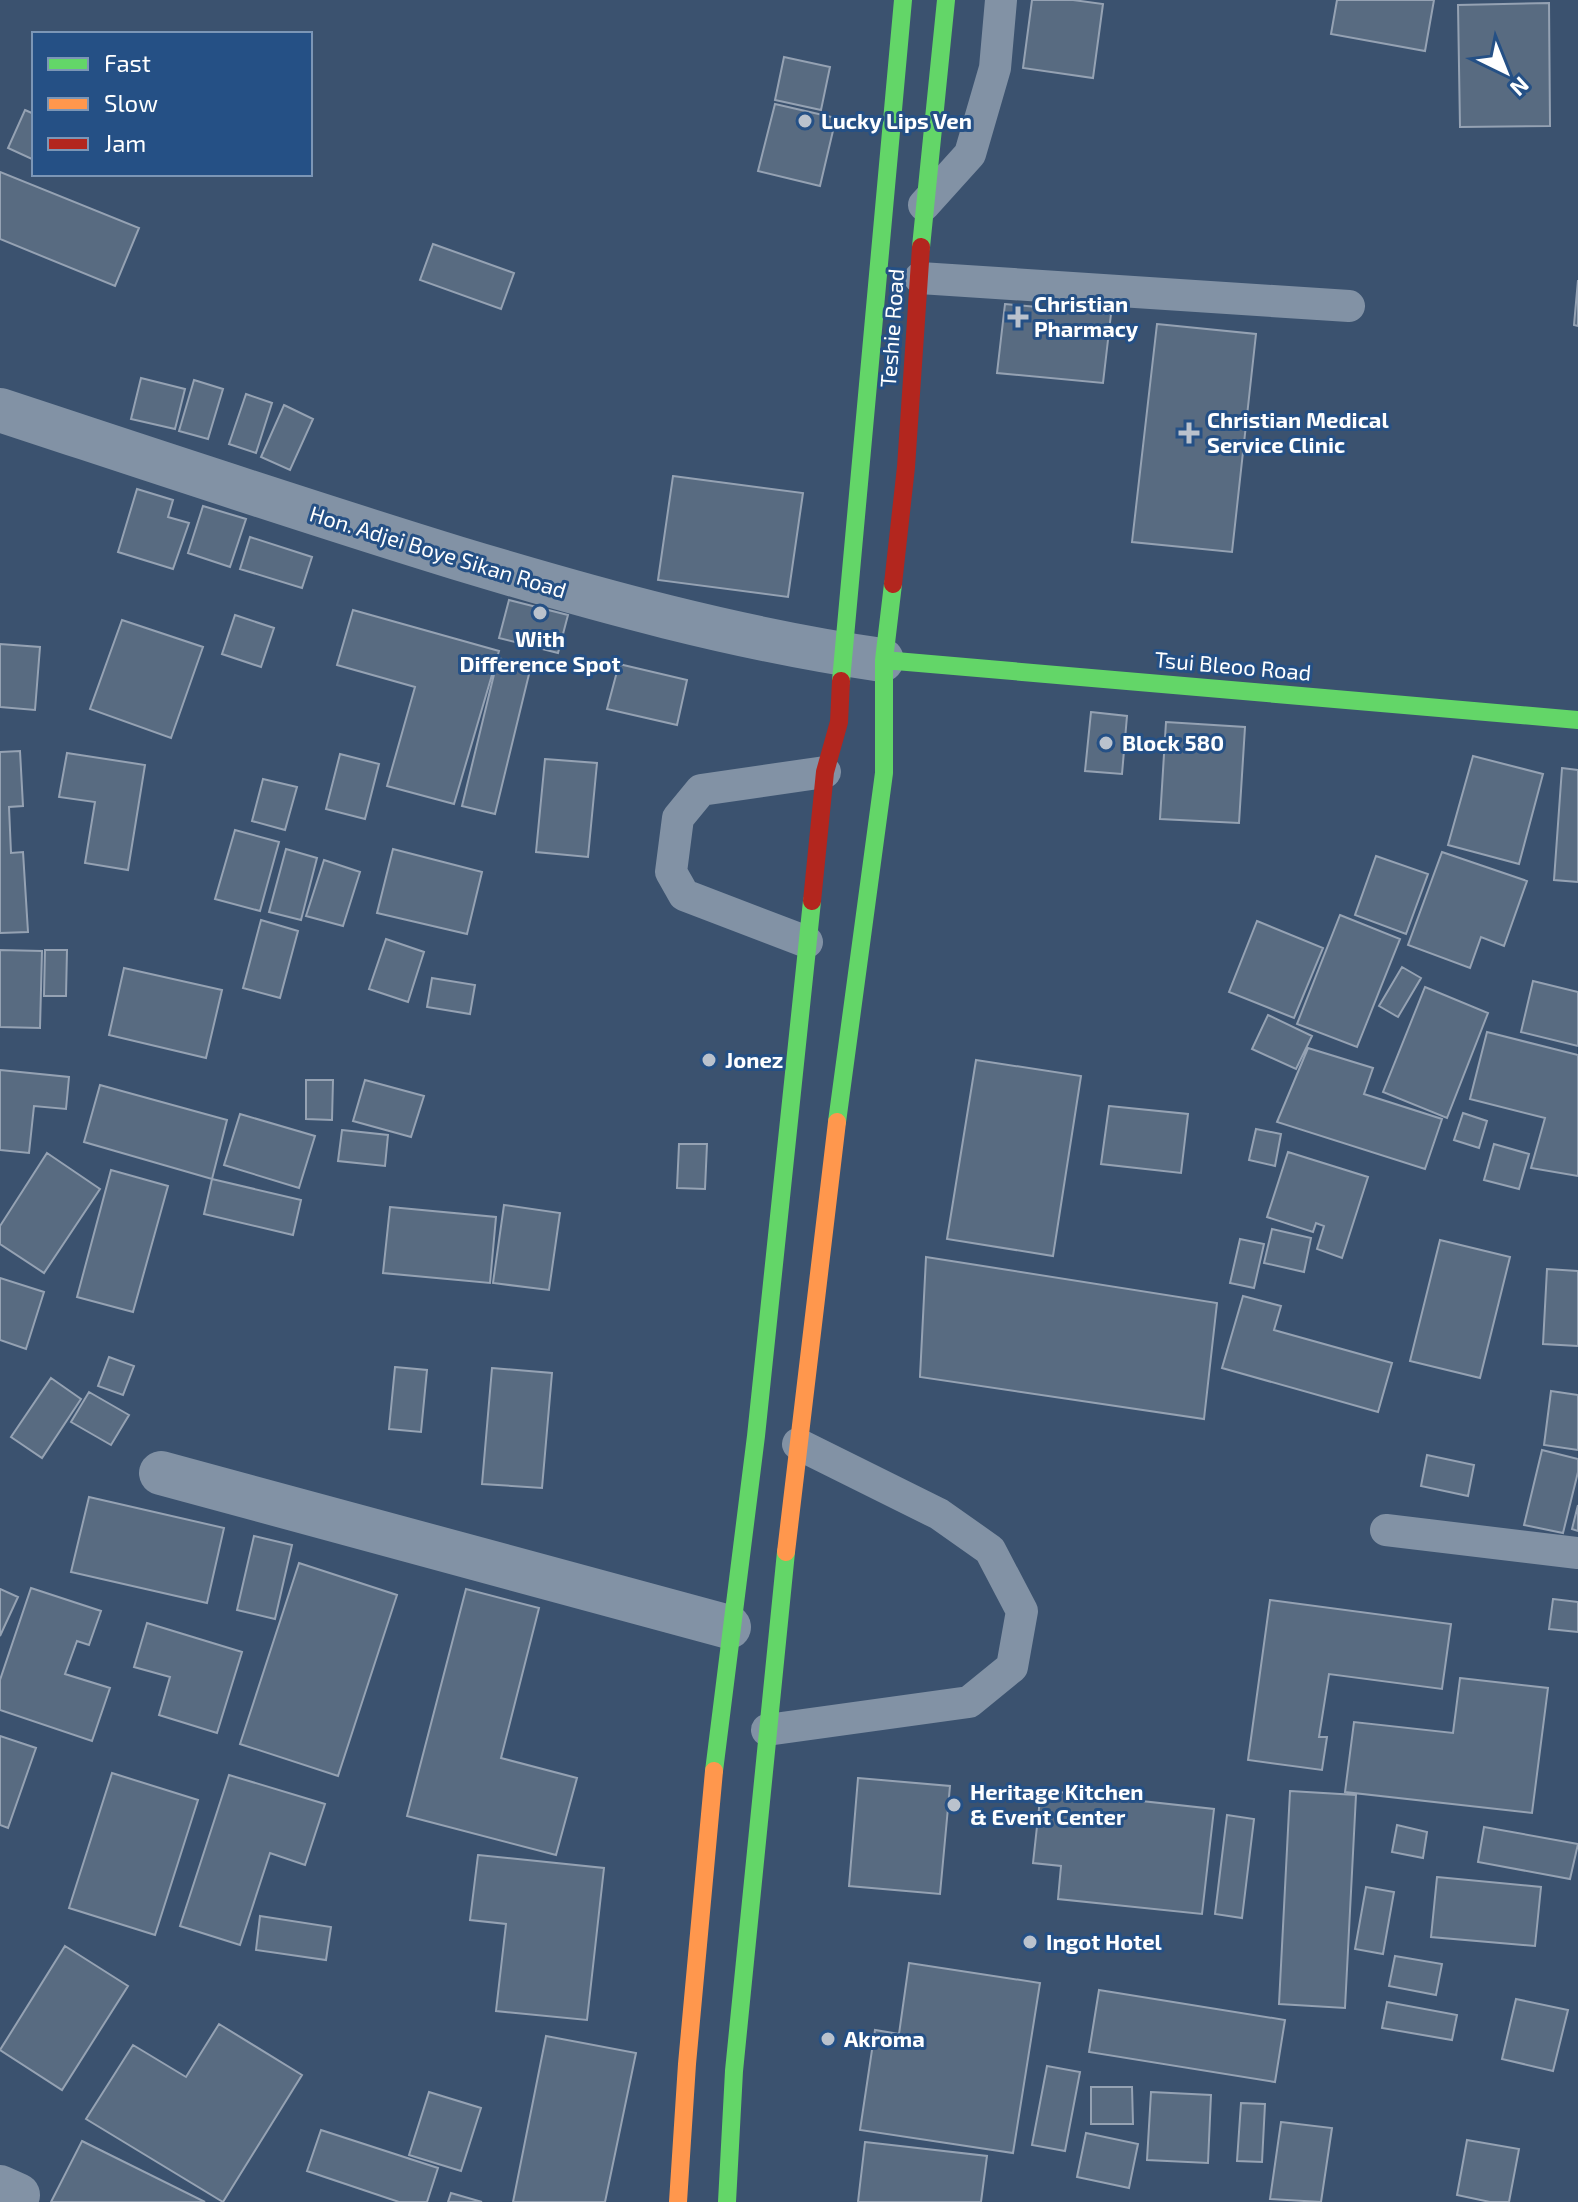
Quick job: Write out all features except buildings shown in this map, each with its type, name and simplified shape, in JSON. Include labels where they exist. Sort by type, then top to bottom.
[{"type":"main road","name":"Teshie Road","points":[[864,657],[903,0]]},
{"type":"main road","name":"Teshie Road","points":[[864,657],[906,467],[924,205],[946,0]]},
{"type":"main road","name":"Tsui Bleoo Road","points":[[864,657],[1578,720]]},
{"type":"main road","points":[[678,2202],[687,2064],[729,1627],[756,1436],[825,772],[839,722],[864,657]]},
{"type":"main road","points":[[727,2202],[734,2071],[798,1444],[850,1010],[884,773],[864,657]]},
{"type":"street","name":"Hon. Adjei Boye Sikan Road","points":[[0,410],[326,518],[579,595],[673,619],[864,657]]},
{"type":"street","points":[[161,1473],[729,1627]]},
{"type":"lane","points":[[924,205],[970,154],[995,68],[1001,0]]},
{"type":"lane","points":[[920,278],[1349,306]]},
{"type":"lane","points":[[807,942],[684,895],[671,872],[678,818],[701,790],[825,772]]},
{"type":"lane","points":[[767,1730],[969,1702],[1012,1667],[1022,1611],[990,1550],[939,1514],[798,1444]]},
{"type":"lane","points":[[1386,1530],[1578,1553]]},
{"type":"traffic: fast","points":[[841,681],[903,0]]},
{"type":"traffic: fast","points":[[921,247],[946,0]]},
{"type":"traffic: fast","points":[[837,1122],[884,773],[884,660],[893,584]]},
{"type":"traffic: fast","points":[[884,660],[1578,720]]},
{"type":"traffic: fast","points":[[714,1771],[756,1436],[812,901]]},
{"type":"traffic: fast","points":[[727,2202],[734,2071],[786,1552]]},
{"type":"traffic: slow","points":[[786,1552],[837,1122]]},
{"type":"traffic: slow","points":[[678,2202],[687,2064],[714,1771]]},
{"type":"traffic: jam","points":[[893,584],[906,467],[921,247]]},
{"type":"traffic: jam","points":[[812,901],[825,772],[839,722],[841,681]]},
{"type":"place","name":"Lucky Lips Ven","points":[[805,121]]},
{"type":"place","name":"Christian Pharmacy","points":[[1018,317]]},
{"type":"place","name":"Christian Medical Service Clinic","points":[[1189,433]]},
{"type":"place","name":"With Difference Spot","points":[[540,613]]},
{"type":"place","name":"Block 580","points":[[1106,743]]},
{"type":"place","name":"Jonez","points":[[709,1060]]},
{"type":"place","name":"Heritage Kitchen & Event Center","points":[[954,1805]]},
{"type":"place","name":"Ingot Hotel","points":[[1030,1942]]},
{"type":"place","name":"Akroma","points":[[828,2039]]}]
